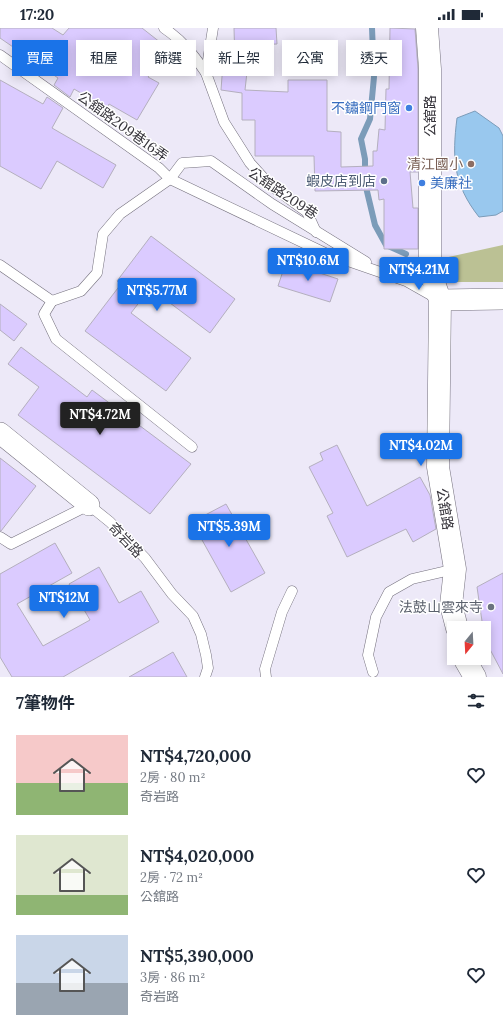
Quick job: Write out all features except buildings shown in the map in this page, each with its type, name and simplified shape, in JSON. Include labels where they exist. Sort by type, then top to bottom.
[{"type":"street","name":"公舘路","points":[[427,28],[430,69],[430,262],[440,300],[438,467],[454,569],[451,605],[455,621]]},
{"type":"street","points":[[440,300],[503,299]]},
{"type":"street","name":"奇岩路","points":[[0,434],[89,505]]},
{"type":"street","points":[[468,665],[475,677]]},
{"type":"lane","points":[[164,28],[179,38],[193,54],[204,70]]},
{"type":"lane","points":[[211,40],[213,28]]},
{"type":"lane","name":"公舘路209巷16弄","points":[[0,55],[159,168],[170,179]]},
{"type":"lane","points":[[207,76],[224,122],[250,163],[269,184],[307,212],[316,232]]},
{"type":"lane","name":"公舘路209巷","points":[[52,301],[81,291],[97,273],[103,234],[120,214],[170,179],[182,163],[211,161],[272,204],[382,272]]},
{"type":"lane","name":"公舘路209巷","points":[[170,179],[325,253],[406,281],[440,300]]},
{"type":"lane","points":[[0,265],[52,301],[44,314],[56,339],[192,447]]},
{"type":"lane","points":[[0,537],[11,544],[89,505]]},
{"type":"lane","name":"奇岩路","points":[[89,505],[110,522],[145,558],[172,594],[194,616],[201,634],[206,655],[208,668],[205,677]]},
{"type":"lane","points":[[373,672],[368,655],[376,617],[389,592],[412,579],[454,569]]},
{"type":"lane","points":[[266,677],[265,669],[282,612],[292,591]]},
{"type":"green space","points":[[503,245],[503,282],[444,282],[444,258]]},
{"type":"water","points":[[475,111],[499,128],[503,136],[503,211],[496,215],[479,217],[470,205],[464,193],[456,170],[455,132],[457,118]]},
{"type":"waterway","points":[[365,174],[365,159],[361,139],[370,119],[374,77],[372,28]]},
{"type":"waterway","points":[[365,183],[375,225],[386,245],[406,254]]},
{"type":"place","name":"不鏽鋼門窗","points":[[409,108]]},
{"type":"place","name":"清江國小","points":[[471,164]]},
{"type":"place","name":"蝦皮店到店","points":[[384,181]]},
{"type":"place","name":"美廉社","points":[[422,183]]},
{"type":"place","name":"法鼓山雲來寺","points":[[491,607]]}]
